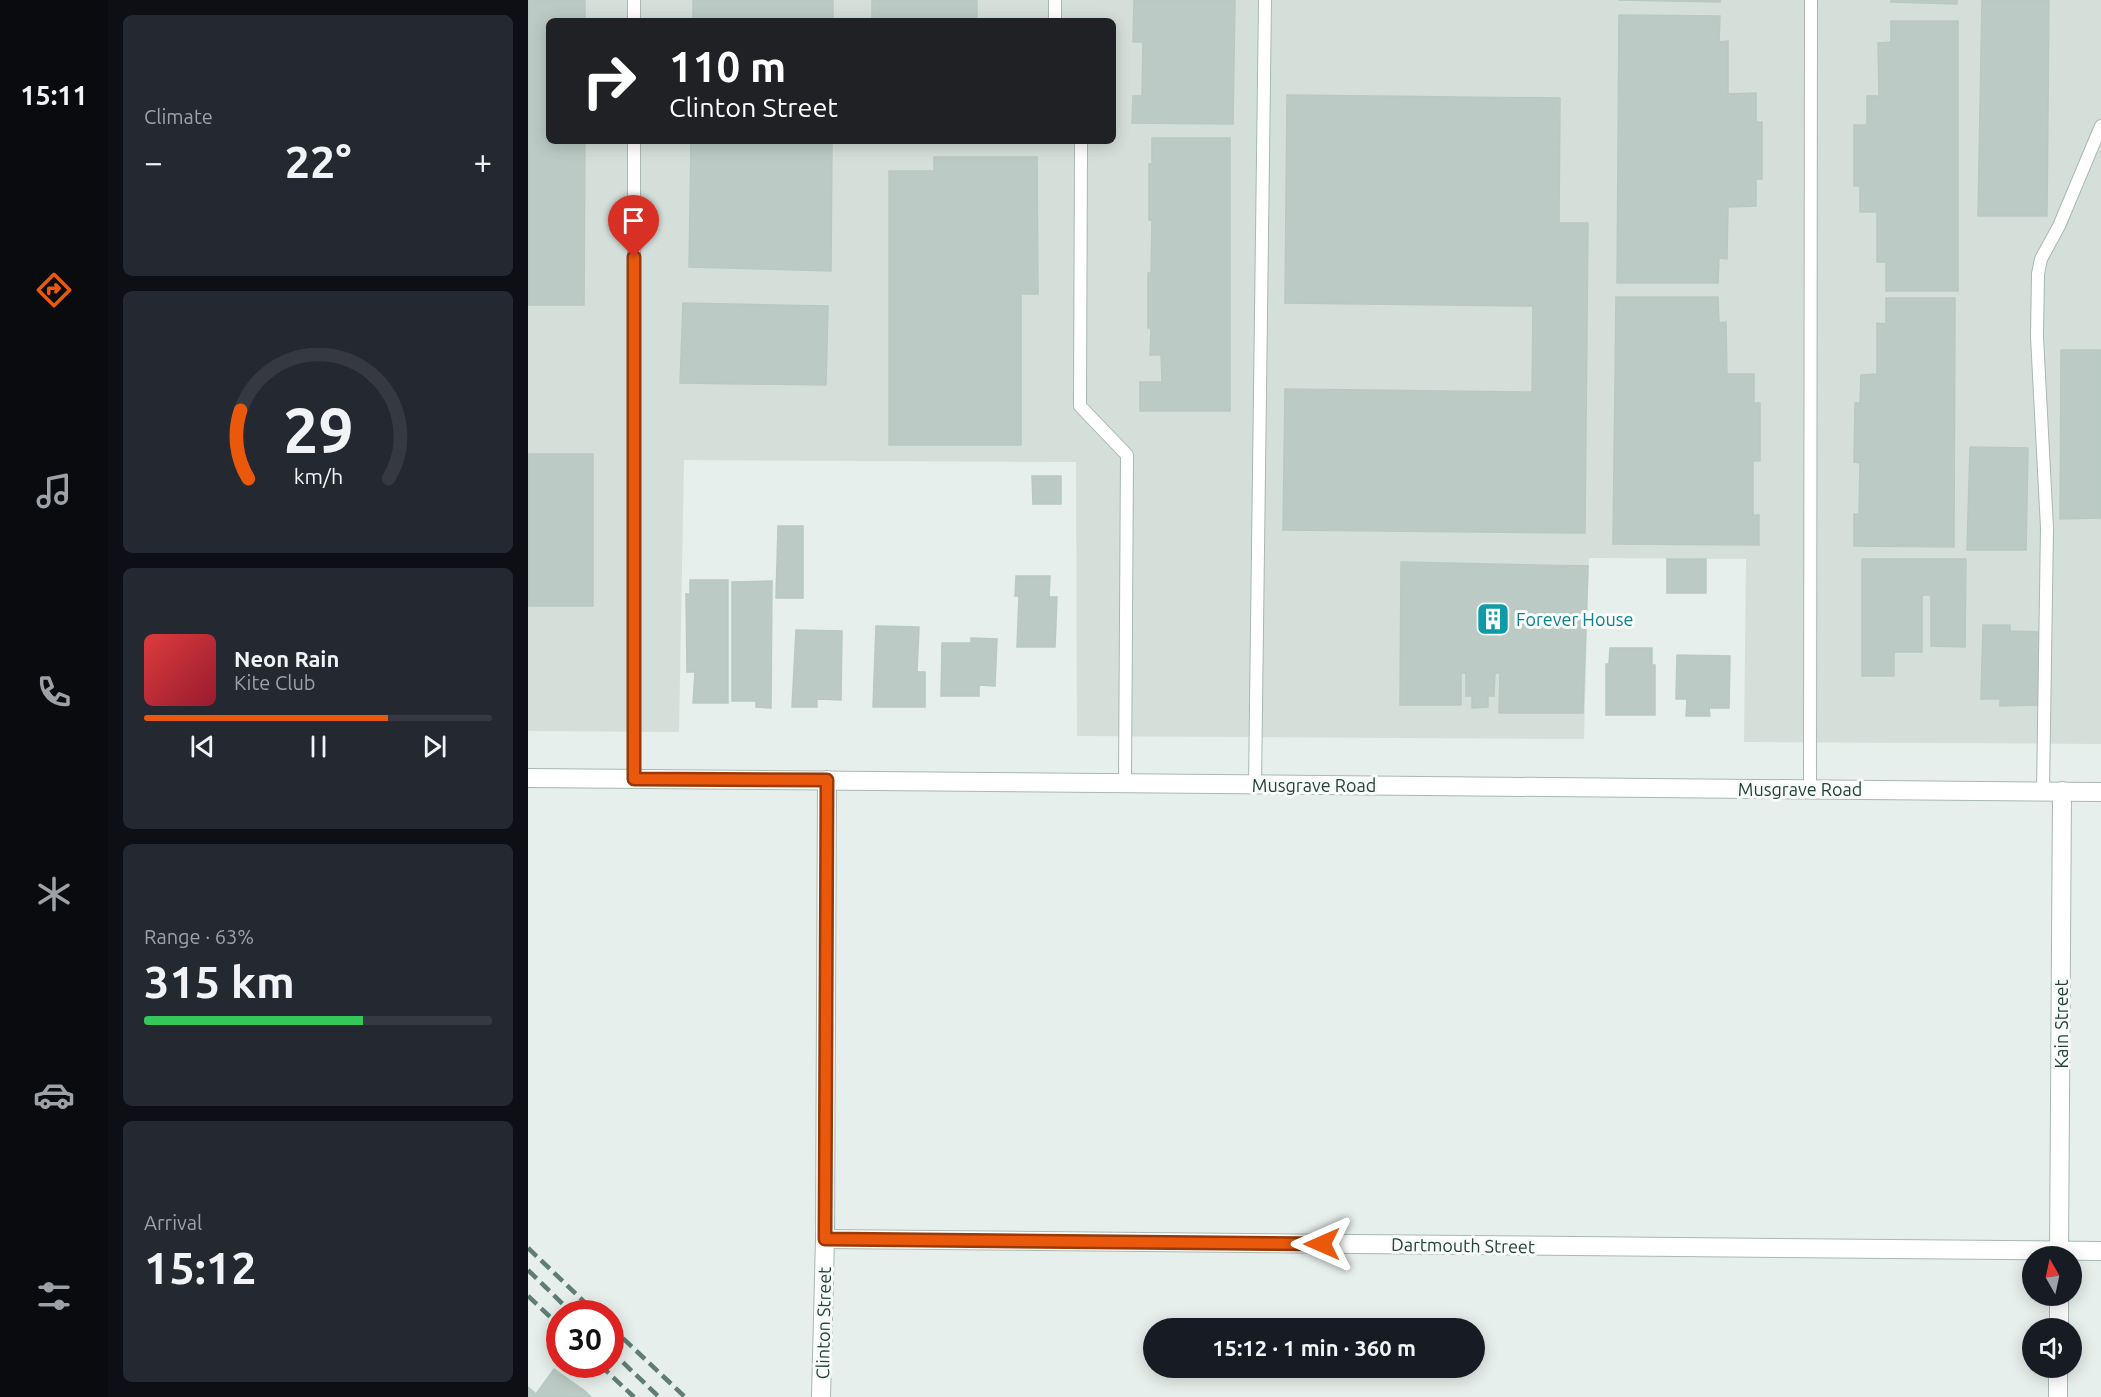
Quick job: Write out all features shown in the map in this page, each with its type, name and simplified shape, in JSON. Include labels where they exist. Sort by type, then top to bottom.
[{"type":"street","name":"Musgrave Road","points":[[528,778],[2101,792]]},
{"type":"street","name":"Clinton Street","points":[[821,1397],[825,1239],[827,780]]},
{"type":"street","name":"Kain Street","points":[[2059,1246],[2062,791]]},
{"type":"street","name":"Dartmouth Street","points":[[825,1239],[2022,1254]]},
{"type":"street","name":"Dartmouth Street","points":[[2082,1252],[2101,1251]]},
{"type":"street","points":[[2058,1378],[2058,1397]]},
{"type":"lane","points":[[634,0],[634,18]]},
{"type":"lane","points":[[1055,0],[1055,18]]},
{"type":"lane","points":[[1255,784],[1265,0]]},
{"type":"lane","points":[[1810,789],[1811,0]]},
{"type":"lane","points":[[2043,791],[2047,528],[2037,338],[2038,274],[2041,259],[2059,226],[2101,126]]},
{"type":"lane","points":[[634,144],[634,779]]},
{"type":"lane","points":[[1081,144],[1080,406],[1127,455],[1125,783]]},
{"type":"shaded area","points":[[528,0],[2101,0],[2101,744],[1744,742],[1746,559],[1589,558],[1584,739],[1077,736],[1076,462],[684,460],[679,732],[528,731]]},
{"type":"building","points":[[528,0],[585,0],[585,18],[546,18],[546,144],[585,144],[584,305],[528,305]]},
{"type":"building","points":[[693,0],[833,0],[833,18],[693,18]]},
{"type":"building","points":[[872,0],[977,0],[976,18],[872,18]]},
{"type":"building","points":[[1134,0],[1235,0],[1233,124],[1132,123],[1133,96],[1142,96],[1143,42],[1133,42]]},
{"type":"building","points":[[1618,0],[1720,0],[1720,2]]},
{"type":"building","points":[[1891,0],[1957,0],[1957,4],[1891,2]]},
{"type":"building","points":[[1982,0],[2049,0],[2047,216],[1978,216]]},
{"type":"building","points":[[1619,15],[1720,16],[1719,42],[1728,41],[1728,94],[1756,93],[1756,122],[1762,122],[1762,179],[1756,179],[1756,206],[1728,207],[1727,259],[1719,258],[1718,283],[1617,283]]},
{"type":"building","points":[[1891,21],[1958,21],[1958,291],[1886,291],[1886,262],[1877,262],[1877,212],[1860,212],[1860,186],[1854,186],[1854,125],[1867,125],[1867,96],[1879,96],[1878,43],[1891,42]]},
{"type":"building","points":[[1287,95],[1560,98],[1559,223],[1588,223],[1585,533],[1283,530],[1285,389],[1532,392],[1533,306],[1285,303]]},
{"type":"building","points":[[1152,138],[1230,138],[1230,411],[1140,411],[1140,382],[1162,382],[1161,355],[1150,355],[1151,328],[1148,328],[1148,273],[1151,273],[1152,220],[1149,220],[1149,164],[1152,164]]},
{"type":"building","points":[[691,144],[832,144],[831,271],[689,267]]},
{"type":"building","points":[[934,157],[1037,157],[1038,294],[1021,294],[1021,445],[889,445],[889,171],[934,171]]},
{"type":"building","points":[[1616,297],[1718,297],[1719,323],[1726,322],[1727,374],[1754,374],[1754,403],[1760,403],[1760,461],[1753,461],[1753,515],[1759,515],[1759,545],[1613,544]]},
{"type":"building","points":[[1886,298],[1955,298],[1954,547],[1854,546],[1854,514],[1859,514],[1860,463],[1854,462],[1855,403],[1860,403],[1861,375],[1877,374],[1877,323],[1886,324]]},
{"type":"building","points":[[683,303],[828,306],[826,385],[680,383]]},
{"type":"building","points":[[2061,350],[2101,350],[2101,518],[2060,519]]},
{"type":"building","points":[[1970,447],[2028,448],[2026,550],[1967,550]]},
{"type":"building","points":[[528,454],[593,454],[593,606],[528,606]]},
{"type":"building","points":[[1032,476],[1061,476],[1061,504],[1033,504]]},
{"type":"building","points":[[778,526],[803,526],[803,598],[776,598]]},
{"type":"building","points":[[1667,559],[1706,559],[1706,593],[1667,593]]},
{"type":"building","points":[[1862,559],[1966,559],[1965,647],[1931,646],[1931,595],[1922,595],[1922,652],[1894,652],[1894,676],[1862,676]]},
{"type":"building","name":"Forever House","points":[[1401,562],[1588,566],[1583,713],[1499,713],[1500,673],[1495,673],[1494,696],[1488,696],[1488,707],[1472,708],[1472,696],[1466,696],[1466,673],[1461,673],[1461,705],[1400,705]]},
{"type":"building","points":[[1016,576],[1050,576],[1049,597],[1057,597],[1055,647],[1017,647],[1019,596],[1015,596]]},
{"type":"building","points":[[690,580],[728,580],[728,703],[693,703],[695,672],[687,672],[686,594],[690,594]]},
{"type":"building","points":[[772,581],[771,708],[756,707],[756,701],[732,701],[732,582]]},
{"type":"building","points":[[1983,625],[2010,625],[2010,631],[2040,632],[2038,705],[2000,706],[2000,699],[1981,699]]},
{"type":"building","points":[[876,626],[919,627],[917,672],[925,672],[925,707],[873,707]]},
{"type":"building","points":[[796,630],[842,631],[841,700],[817,699],[817,707],[792,707]]},
{"type":"building","points":[[971,638],[997,639],[995,686],[979,685],[979,696],[941,696],[942,643],[971,643]]},
{"type":"building","points":[[1610,648],[1652,648],[1652,665],[1655,665],[1655,715],[1606,715],[1606,664],[1609,664]]},
{"type":"building","points":[[1677,655],[1730,656],[1729,708],[1709,708],[1710,716],[1686,716],[1687,699],[1676,699]]},
{"type":"building","points":[[548,1378],[567,1378],[591,1397],[528,1397],[528,1387],[536,1394]]},
{"type":"railway","points":[[528,1248],[582,1300]]},
{"type":"railway","points":[[528,1270],[559,1300]]},
{"type":"railway","points":[[528,1296],[546,1313]]},
{"type":"railway","points":[[624,1339],[685,1397]]},
{"type":"railway","points":[[624,1363],[659,1397]]},
{"type":"railway","points":[[614,1378],[634,1397]]},
{"type":"place","name":"Forever House","points":[[1493,619]]},
{"type":"route","points":[[634,257],[634,779],[827,780],[825,1239],[1322,1244]]}]
